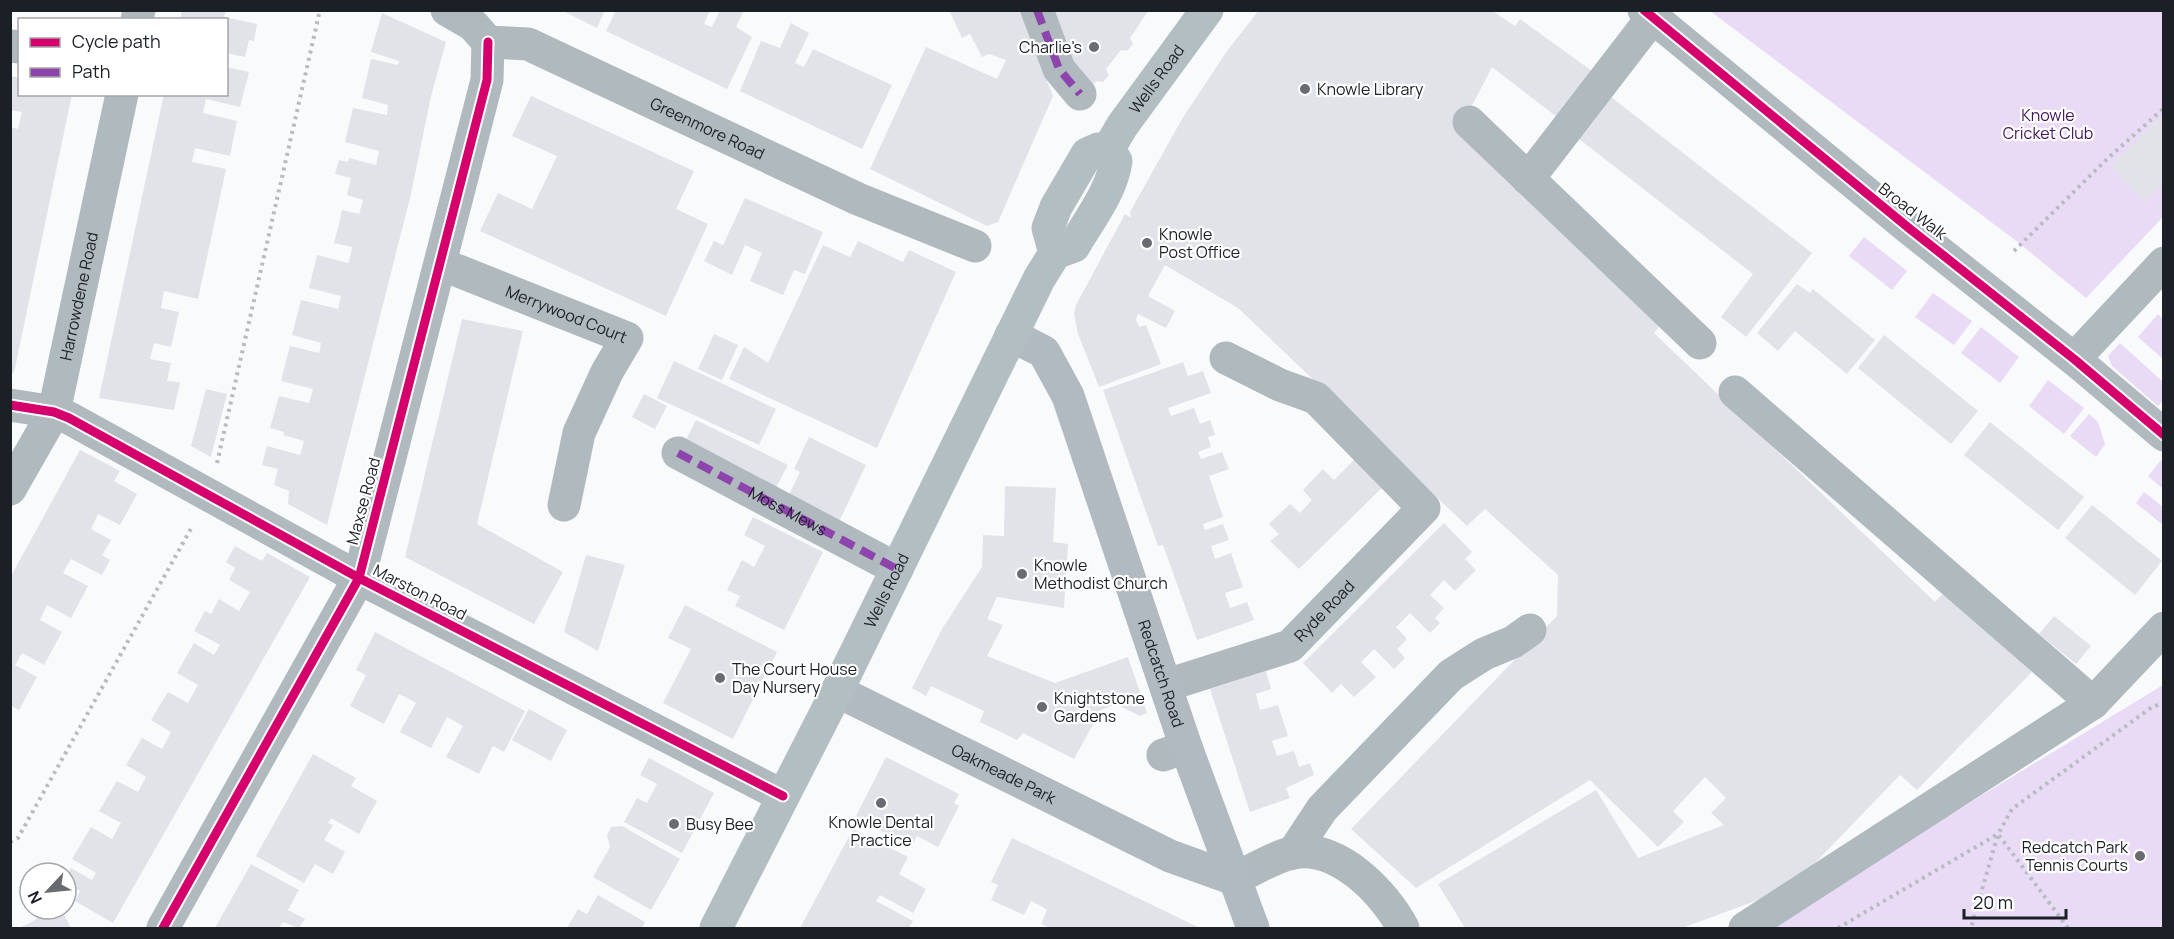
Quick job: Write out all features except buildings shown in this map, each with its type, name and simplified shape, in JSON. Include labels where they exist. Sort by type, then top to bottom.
[{"type":"highway","name":"Wells Road","points":[[716,928],[837,692],[1011,335],[1055,253],[1074,246],[1104,195],[1115,172],[1116,161],[1108,150],[1122,126],[1207,10]]},
{"type":"main road","name":"Redcatch Road","points":[[1011,335],[1044,352],[1068,396],[1167,685],[1175,751],[1208,808],[1252,928]]},
{"type":"main road","name":"Oakmeade Park","points":[[837,692],[1170,856],[1234,879]]},
{"type":"main road","points":[[1170,856],[1198,845],[1208,808]]},
{"type":"street","points":[[447,10],[474,26],[488,42]]},
{"type":"street","points":[[1037,10],[1059,69],[1080,94]]},
{"type":"street","points":[[1528,178],[1648,14]]},
{"type":"street","name":"Broad Walk","points":[[1648,14],[1900,222],[2074,359],[2163,435]]},
{"type":"street","name":"Greenmore Road","points":[[488,42],[528,44],[858,199],[975,246]]},
{"type":"street","name":"Maxse Road","points":[[163,928],[359,578],[487,80],[488,42]]},
{"type":"street","name":"Harrowdene Road","points":[[10,489],[54,412],[122,96]]},
{"type":"street","points":[[1469,122],[1700,343]]},
{"type":"street","points":[[2074,359],[2163,263]]},
{"type":"street","name":"Merrywood Court","points":[[441,264],[627,338],[607,372],[579,433],[564,505]]},
{"type":"street","name":"Ryde Road","points":[[1167,685],[1290,645],[1424,508],[1316,398],[1280,385],[1226,358]]},
{"type":"street","points":[[1735,392],[2093,703]]},
{"type":"street","name":"Marston Road","points":[[10,405],[54,412],[69,418],[359,578],[783,796]]},
{"type":"street","name":"Moss Mews","points":[[678,453],[897,569]]},
{"type":"street","points":[[1745,928],[2093,703],[2163,628]]},
{"type":"street","points":[[1293,853],[1322,809],[1451,675],[1484,654],[1513,642],[1530,630]]},
{"type":"street","points":[[1234,879],[1293,853],[1326,854],[1352,868],[1404,923]]},
{"type":"path","points":[[10,842],[18,838],[210,496],[321,10]]},
{"type":"path","points":[[2014,251],[2107,159],[2163,108]]},
{"type":"path","points":[[1065,582],[1087,585]]},
{"type":"path","points":[[1971,928],[1998,834],[2013,809],[2152,707],[2163,703]]},
{"type":"path","points":[[1838,928],[1998,834]]},
{"type":"path","points":[[1998,834],[2068,928]]},
{"type":"green space","name":"Knowle Cricket Club","points":[[1710,11],[2163,11],[2163,217],[2086,298],[2019,243]]},
{"type":"green space","points":[[1864,237],[1907,271],[1892,290],[1849,256]]},
{"type":"green space","points":[[1933,293],[1972,321],[1954,345],[1915,317]]},
{"type":"green space","points":[[2158,314],[2163,319],[2163,359],[2138,337]]},
{"type":"green space","points":[[1981,327],[2019,357],[2000,383],[1961,353]]},
{"type":"green space","points":[[2120,343],[2163,382],[2163,401],[2158,406],[2112,366],[2108,356]]},
{"type":"green space","points":[[2048,380],[2084,408],[2064,434],[2029,406]]},
{"type":"green space","points":[[2089,414],[2098,422],[2105,444],[2096,457],[2070,436]]},
{"type":"green space","points":[[2161,460],[2163,462],[2163,489],[2148,476]]},
{"type":"green space","points":[[2144,492],[2163,507],[2163,525],[2136,503]]},
{"type":"green space","points":[[2163,685],[2163,928],[1764,928]]},
{"type":"marked path","points":[[1037,10],[1059,69],[1080,94]]},
{"type":"marked path","points":[[678,453],[897,569]]},
{"type":"cycle path","points":[[1644,10],[1910,229],[2074,359],[2164,435]]},
{"type":"cycle path","points":[[163,928],[359,578],[487,80],[488,42]]},
{"type":"cycle path","points":[[10,405],[54,412],[69,418],[359,578],[783,796]]},
{"type":"place","name":"Charlie's","points":[[1094,47]]},
{"type":"place","name":"Knowle Library","points":[[1305,89]]},
{"type":"place","name":"Knowle Post Office","points":[[1147,243]]},
{"type":"place","name":"Knowle Methodist Church","points":[[1022,574]]},
{"type":"place","name":"The Court House Day Nursery","points":[[720,678]]},
{"type":"place","name":"Knightstone Gardens","points":[[1042,707]]},
{"type":"place","name":"Knowle Dental Practice","points":[[881,803]]},
{"type":"place","name":"Busy Bee","points":[[674,824]]},
{"type":"place","name":"Redcatch Park Tennis Courts","points":[[2140,856]]}]
